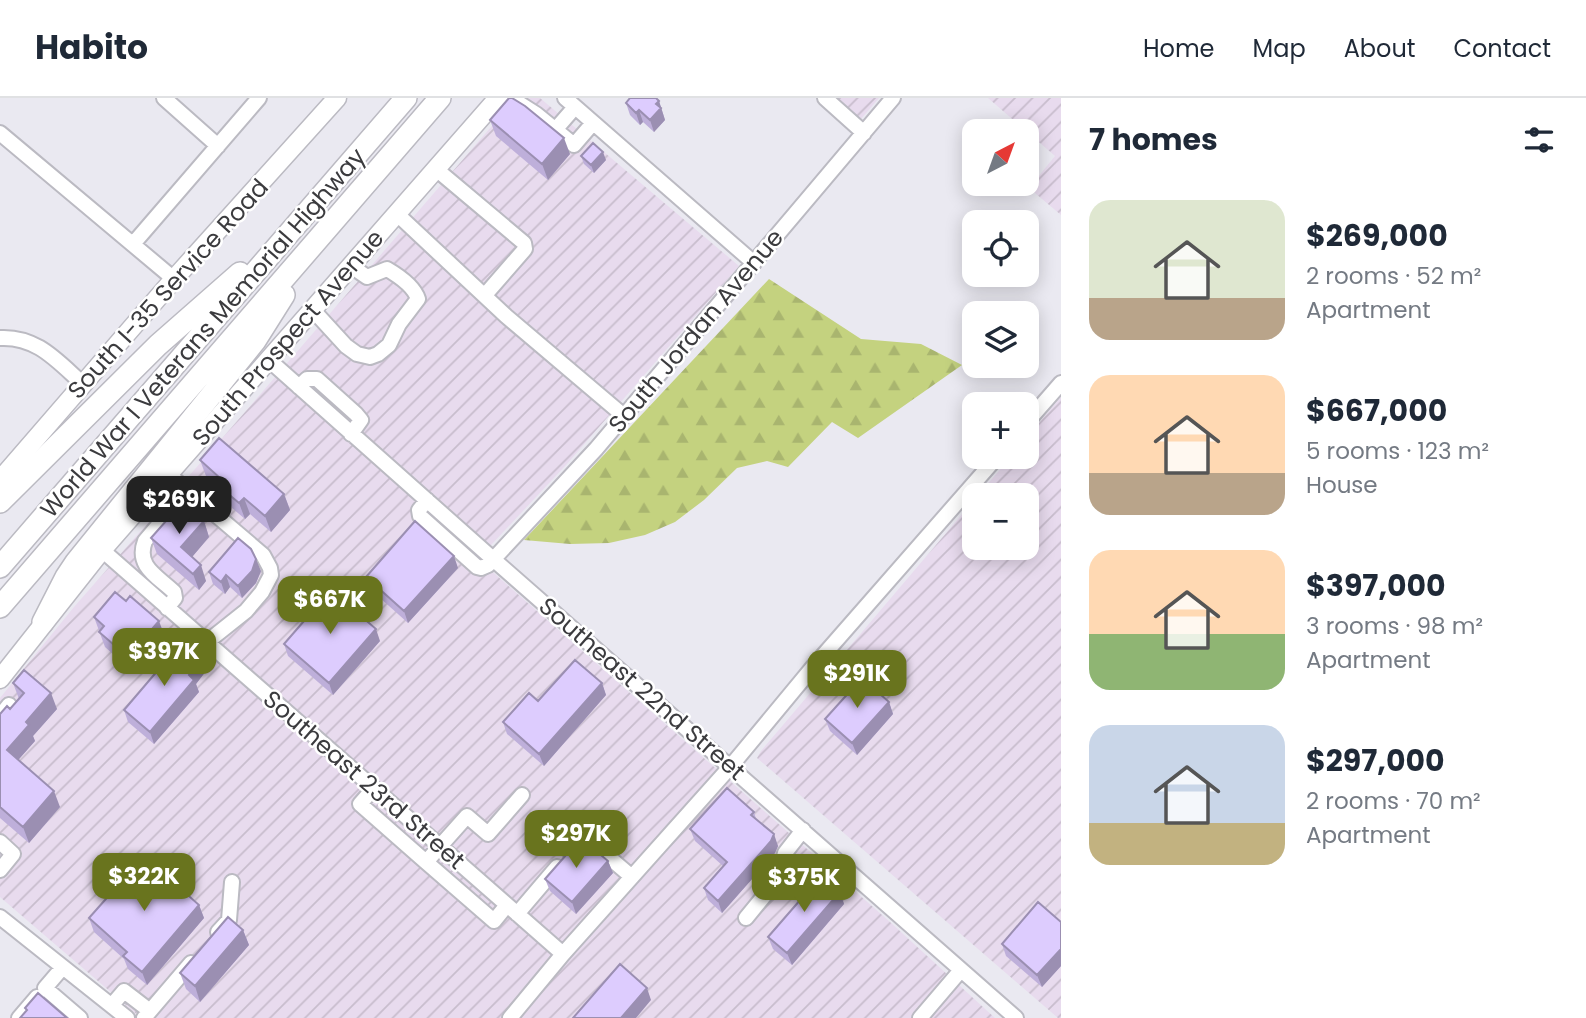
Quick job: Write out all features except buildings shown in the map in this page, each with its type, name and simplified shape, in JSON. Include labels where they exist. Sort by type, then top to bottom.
[{"type":"highway","name":"World War I Veterans Memorial Highway","points":[[0,567],[406,98]]},
{"type":"highway","name":"World War I Veterans Memorial Highway","points":[[0,607],[440,98]]},
{"type":"highway","points":[[0,502],[158,345],[302,218]]},
{"type":"highway","points":[[43,622],[76,562],[256,341],[320,239]]},
{"type":"main road","name":"South I-35 Service Road","points":[[0,480],[174,279],[337,98]]},
{"type":"main road","name":"South Prospect Avenue","points":[[0,679],[102,550],[498,98]]},
{"type":"street","points":[[164,98],[218,146]]},
{"type":"street","points":[[133,244],[259,98]]},
{"type":"street","points":[[511,98],[536,114],[574,145],[593,123]]},
{"type":"street","points":[[825,98],[864,132]]},
{"type":"street","name":"South Jordan Avenue","points":[[427,500],[419,510],[420,516],[477,567],[485,567],[569,479],[624,416],[893,98]]},
{"type":"street","points":[[555,130],[570,101],[754,263]]},
{"type":"street","points":[[0,133],[174,279]]},
{"type":"street","points":[[436,169],[524,243],[525,249],[485,295]]},
{"type":"street","points":[[397,214],[506,316],[624,416]]},
{"type":"street","points":[[313,310],[346,346],[357,354],[370,357],[388,345],[418,296],[387,269],[367,277],[351,266]]},
{"type":"street","points":[[1,334],[29,341],[45,351],[83,384]]},
{"type":"street","name":"Southeast 22nd Street","points":[[269,360],[1016,1018]]},
{"type":"street","points":[[1039,408],[1061,383]]},
{"type":"street","points":[[510,1018],[986,469]]},
{"type":"street","points":[[168,474],[263,555],[270,568],[271,575],[266,584],[246,611],[207,642]]},
{"type":"street","points":[[167,608],[174,598],[174,592],[147,567],[142,558],[142,549],[145,541],[188,490]]},
{"type":"street","name":"Southeast 23rd Street","points":[[102,550],[563,954]]},
{"type":"street","points":[[374,788],[360,804],[494,921],[512,910],[584,836],[632,877]]},
{"type":"street","points":[[426,862],[467,816],[488,834],[522,795]]},
{"type":"street","points":[[382,822],[395,807]]},
{"type":"street","points":[[746,918],[778,879],[785,853],[803,830]]},
{"type":"street","points":[[0,842],[13,854],[0,870]]},
{"type":"street","points":[[112,1005],[124,991],[147,1014],[229,920],[232,882]]},
{"type":"street","points":[[0,917],[127,1018]]},
{"type":"street","points":[[19,1018],[62,967]]},
{"type":"street","points":[[920,1018],[961,971]]},
{"type":"street","points":[[45,988],[80,1018]]},
{"type":"shaded area","points":[[516,98],[540,98],[739,266],[566,465],[478,559],[995,1018],[141,1018],[0,897],[0,698],[74,607]]},
{"type":"shaded area","points":[[836,98],[879,98],[861,119]]},
{"type":"shaded area","points":[[988,98],[1061,98],[1061,215],[1038,196],[1040,174],[1055,156],[1040,143],[1040,119],[1012,119]]},
{"type":"shaded area","points":[[1061,397],[1061,1018],[757,758],[962,514],[962,560],[1039,560],[1039,483],[988,483],[1001,469],[1039,469],[1039,423]]},
{"type":"green space","points":[[769,279],[861,339],[921,344],[962,365],[858,438],[832,422],[788,467],[767,461],[737,468],[704,500],[675,522],[645,535],[609,543],[570,544],[524,540]]}]
